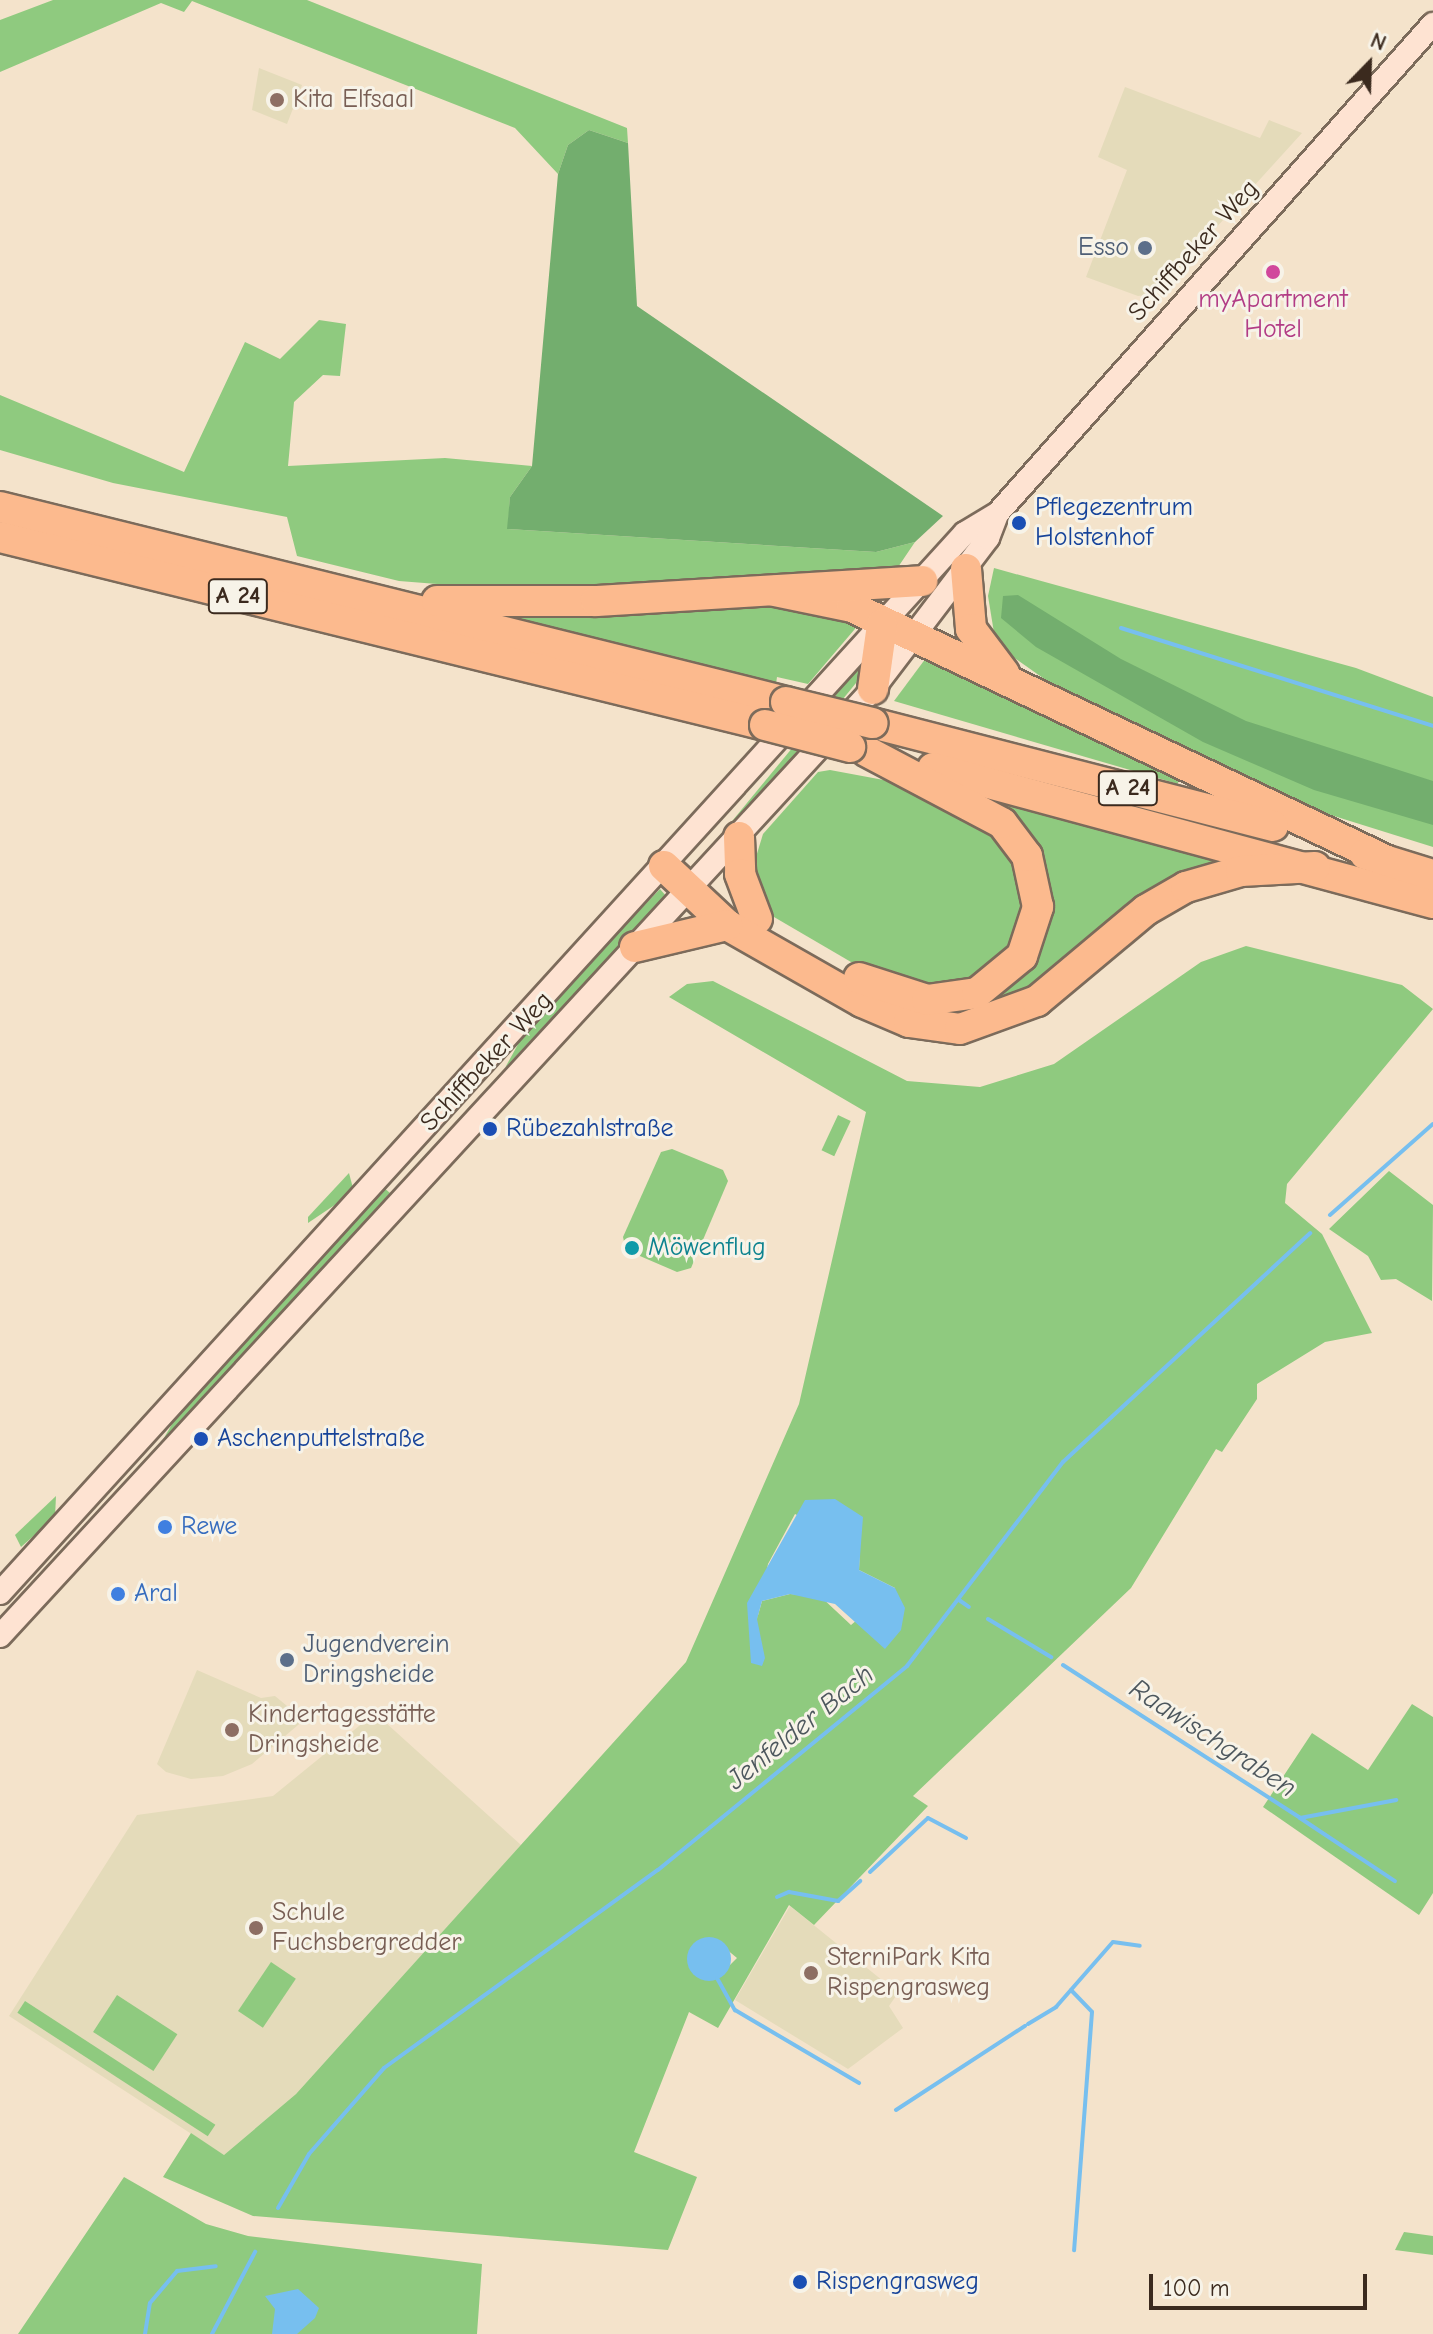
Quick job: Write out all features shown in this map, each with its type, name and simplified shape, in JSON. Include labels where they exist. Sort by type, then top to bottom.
[{"type":"highway","name":"A 24","points":[[0,507],[786,702],[863,741],[1433,903]]},
{"type":"highway","name":"A 24","points":[[0,537],[765,725],[863,741],[1383,859],[1433,875]]},
{"type":"highway","points":[[966,569],[971,629],[1018,684]]},
{"type":"highway","points":[[359,596],[496,605],[922,581]]},
{"type":"highway","points":[[775,591],[852,607],[882,625],[917,636],[1383,859]]},
{"type":"highway","points":[[873,689],[882,625]]},
{"type":"highway","points":[[664,866],[692,886],[867,982],[927,1000],[977,993],[1022,956],[1037,893],[1013,833],[959,794],[863,741]]},
{"type":"highway","points":[[739,837],[740,874],[757,919]]},
{"type":"highway","points":[[692,886],[727,925],[862,1002],[909,1022],[960,1029],[1037,1001],[1146,910],[1186,887],[1241,871],[1315,867]]},
{"type":"highway","points":[[635,947],[727,925]]},
{"type":"main road","name":"Schiffbeker Weg","points":[[1,1632],[873,689],[966,569],[997,514],[1433,24]]},
{"type":"main road","name":"Schiffbeker Weg","points":[[0,1593],[965,533],[997,514]]},
{"type":"main road","points":[[147,1432],[149,1470]]},
{"type":"shaded area","name":"Kita Elfsaal","points":[[259,68],[302,85],[287,124],[252,110]]},
{"type":"shaded area","points":[[1125,87],[1260,138],[1269,120],[1302,133],[1156,294],[1138,296],[1086,277],[1127,170],[1098,157]]},
{"type":"shaded area","name":"Kindertagesstätte Dringsheide","points":[[197,1670],[261,1698],[275,1696],[304,1720],[252,1764],[223,1776],[191,1779],[166,1772],[157,1764]]},
{"type":"shaded area","name":"Schule Fuchsbergredder","points":[[375,1713],[521,1845],[296,2094],[224,2155],[9,2016],[137,1815],[273,1796]]},
{"type":"shaded area","name":"SterniPark Kita Rispengrasweg","points":[[790,1906],[898,1993],[889,2006],[903,2028],[848,2069],[735,2000]]},
{"type":"green space","points":[[53,0],[307,0],[627,128],[628,143],[589,130],[568,145],[558,174],[515,128],[192,1],[184,12],[161,3],[0,72],[0,20]]},
{"type":"green space","points":[[589,130],[628,143],[637,306],[943,516],[915,542],[876,552],[507,529],[510,497],[532,466],[558,174],[568,145]]},
{"type":"green space","points":[[319,320],[346,324],[340,376],[323,375],[294,402],[288,466],[445,458],[532,466],[510,497],[508,529],[876,552],[915,542],[892,576],[552,593],[399,581],[297,556],[287,517],[113,483],[0,450],[0,395],[184,472],[245,342],[280,359]]},
{"type":"green space","points":[[994,568],[1356,668],[1433,697],[1433,847],[1264,794],[1077,702],[996,645],[988,596]]},
{"type":"green space","points":[[1018,595],[1121,659],[1246,721],[1433,781],[1433,825],[1314,790],[1203,742],[1036,647],[1001,618],[1003,596]]},
{"type":"green space","points":[[755,599],[860,623],[808,684],[777,677],[776,684],[487,612]]},
{"type":"green space","points":[[867,657],[856,683],[763,797],[696,865]]},
{"type":"green space","points":[[926,658],[1179,773],[1178,784],[894,701]]},
{"type":"green space","points":[[830,770],[916,786],[1009,845],[1028,894],[1019,941],[985,977],[945,990],[863,969],[762,910],[752,870],[763,834],[818,772]]},
{"type":"green space","points":[[986,799],[1240,862],[1155,893],[1022,1001],[957,1021],[913,1015],[875,998],[710,903],[873,992],[942,1005],[989,994],[1031,954],[1044,900],[1033,854]]},
{"type":"green space","points":[[670,840],[673,842],[376,1160]]},
{"type":"green space","points":[[660,889],[666,896],[505,1068],[528,1026]]},
{"type":"green space","points":[[1246,946],[1402,985],[1433,1009],[1287,1184],[1285,1203],[1322,1234],[1372,1333],[1325,1342],[1257,1384],[1257,1399],[1222,1452],[1216,1449],[1131,1588],[913,1796],[928,1806],[814,1925],[789,1905],[718,2028],[689,2012],[634,2152],[697,2177],[668,2250],[253,2216],[163,2177],[191,2133],[224,2155],[296,2094],[686,1662],[799,1404],[866,1112],[669,997],[687,984],[713,981],[907,1081],[980,1087],[1054,1064],[1201,962]],"holes":[[[795,1514],[860,1547],[859,1570],[895,1588],[851,1625],[820,1596],[790,1594],[762,1601],[757,1619],[768,1564]],[[714,1939],[737,1958],[717,1978]]]},
{"type":"green space","points":[[838,1115],[851,1121],[834,1156],[822,1150]]},
{"type":"green space","points":[[672,1149],[723,1170],[728,1181],[691,1268],[677,1272],[626,1250],[623,1237],[661,1152]]},
{"type":"green space","points":[[1389,1171],[1433,1205],[1432,1301],[1396,1279],[1381,1280],[1368,1256],[1329,1229]]},
{"type":"green space","points":[[349,1173],[354,1192],[308,1223],[308,1217]]},
{"type":"green space","points":[[383,1187],[390,1193],[157,1450],[186,1400]]},
{"type":"green space","points":[[248,1300],[253,1304],[113,1476],[108,1473]]},
{"type":"green space","points":[[56,1496],[55,1517],[21,1547],[15,1535]]},
{"type":"green space","points":[[1412,1704],[1433,1717],[1433,1893],[1419,1915],[1263,1807],[1312,1733],[1368,1770]]},
{"type":"green space","points":[[271,1962],[296,1979],[263,2028],[238,2011]]},
{"type":"green space","points":[[117,1995],[177,2034],[153,2071],[93,2032]]},
{"type":"green space","points":[[25,2001],[215,2125],[208,2136],[17,2013]]},
{"type":"green space","points":[[124,2177],[206,2224],[248,2236],[482,2264],[477,2334],[18,2334]]},
{"type":"green space","points":[[1404,2232],[1433,2236],[1433,2255],[1395,2250]]},
{"type":"water","points":[[835,1499],[863,1517],[859,1570],[895,1588],[905,1608],[901,1630],[885,1649],[835,1604],[790,1594],[762,1601],[757,1619],[765,1658],[762,1666],[751,1663],[747,1603],[805,1500]]},
{"type":"water","points":[[709,1937],[725,1943],[731,1959],[725,1975],[709,1981],[693,1975],[687,1959],[693,1943]]},
{"type":"water","points":[[298,2289],[319,2308],[315,2318],[297,2334],[272,2334],[275,2309],[265,2296]]},
{"type":"waterway","points":[[1121,628],[1433,726]]},
{"type":"waterway","name":"Jenfelder Bach","points":[[1330,1215],[1433,1124]]},
{"type":"waterway","name":"Jenfelder Bach","points":[[278,2208],[309,2154],[384,2068],[658,1870],[907,1666],[1063,1462],[1310,1233]]},
{"type":"waterway","name":"Raawischgraben","points":[[959,1600],[969,1607]]},
{"type":"waterway","name":"Raawischgraben","points":[[988,1619],[1051,1657]]},
{"type":"waterway","name":"Raawischgraben","points":[[1063,1665],[1300,1818],[1396,1800]]},
{"type":"waterway","points":[[870,1872],[928,1818],[966,1838]]},
{"type":"waterway","points":[[1300,1818],[1395,1881]]},
{"type":"waterway","points":[[777,1897],[789,1892],[838,1901],[860,1881]]},
{"type":"waterway","points":[[1028,2024],[1056,2007],[1113,1942],[1140,1946]]},
{"type":"waterway","points":[[717,1978],[735,2010],[859,2083]]},
{"type":"waterway","points":[[1071,1990],[1092,2012],[1074,2250]]},
{"type":"waterway","points":[[896,2110],[1025,2026]]},
{"type":"waterway","name":"Jenfelder Bach","points":[[212,2334],[255,2252]]},
{"type":"waterway","points":[[145,2334],[150,2303],[177,2271],[216,2266]]},
{"type":"place","name":"Kita Elfsaal","points":[[277,100]]},
{"type":"place","name":"Esso","points":[[1145,248]]},
{"type":"place","name":"myApartment Hotel","points":[[1273,272]]},
{"type":"place","name":"Pflegezentrum Holstenhof","points":[[1019,523]]},
{"type":"place","name":"Rübezahlstraße","points":[[490,1129]]},
{"type":"place","name":"Möwenflug","points":[[632,1248]]},
{"type":"place","name":"Aschenputtelstraße","points":[[201,1439]]},
{"type":"place","name":"Rewe","points":[[165,1527]]},
{"type":"place","name":"Aral","points":[[118,1594]]},
{"type":"place","name":"Jugendverein Dringsheide","points":[[287,1660]]},
{"type":"place","name":"Kindertagesstätte Dringsheide","points":[[232,1730]]},
{"type":"place","name":"Schule Fuchsbergredder","points":[[256,1928]]},
{"type":"place","name":"SterniPark Kita Rispengrasweg","points":[[811,1973]]},
{"type":"place","name":"Rispengrasweg","points":[[800,2282]]}]
